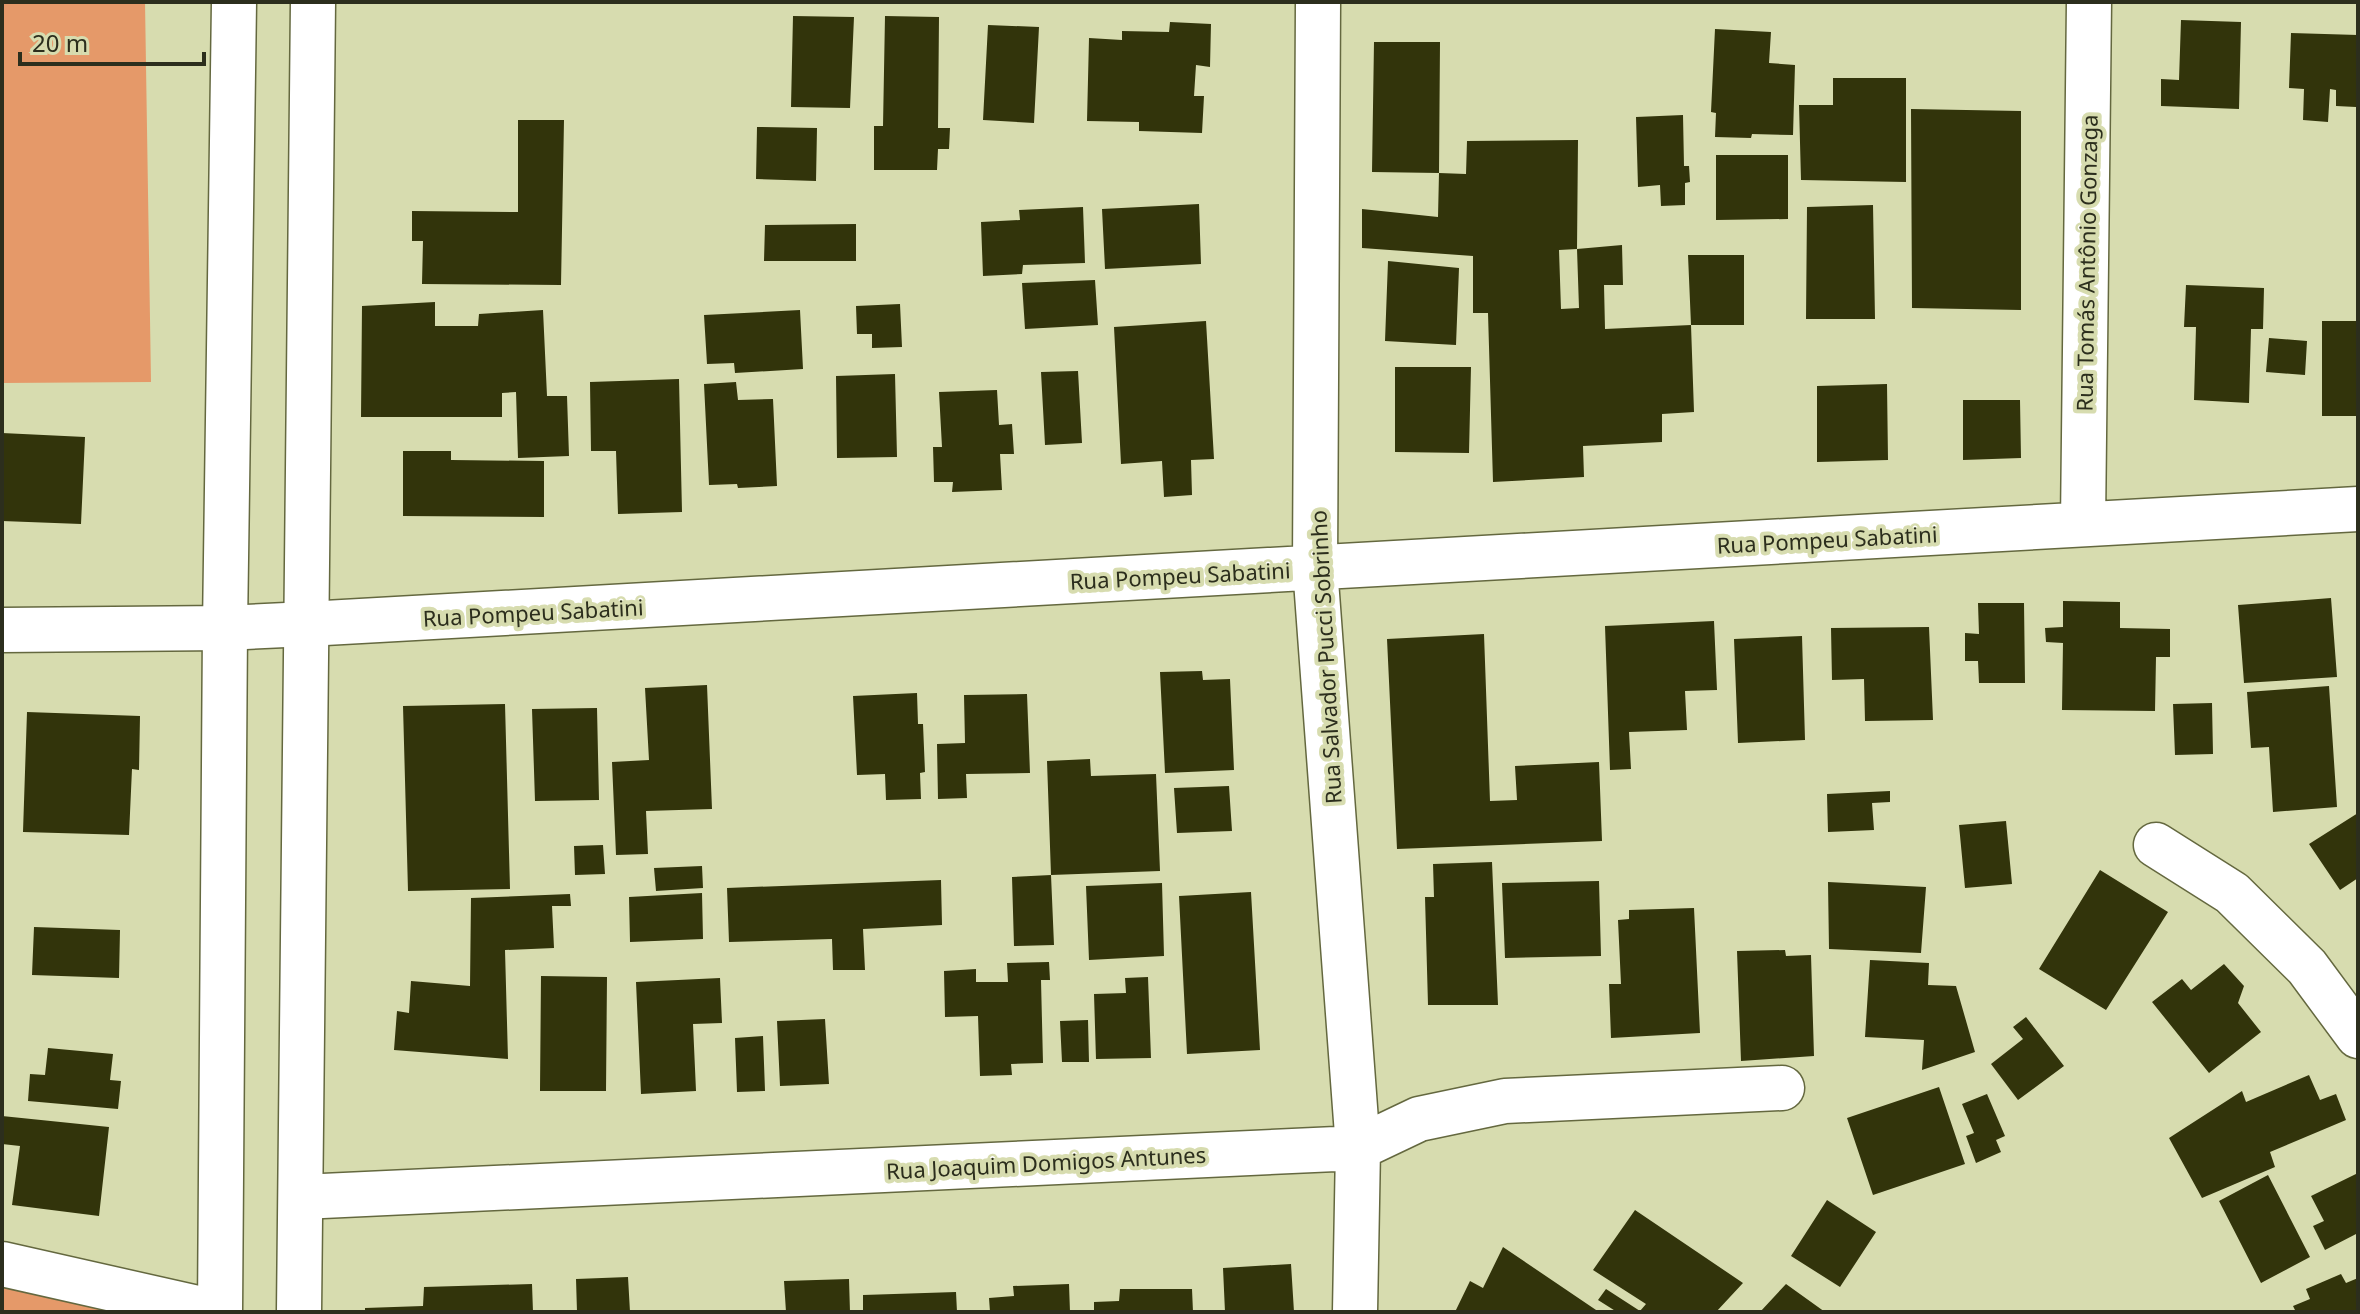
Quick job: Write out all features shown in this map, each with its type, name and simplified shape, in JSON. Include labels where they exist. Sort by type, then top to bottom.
[{"type":"street","points":[[2,1264],[218,1312],[234,2]]},
{"type":"street","points":[[299,1312],[313,2]]},
{"type":"street","name":"Rua Salvador Pucci Sobrinho","points":[[1318,2],[1315,567],[1358,1148],[1355,1312]]},
{"type":"street","name":"Rua Tomás Antônio Gonzaga","points":[[2083,524],[2089,2]]},
{"type":"street","name":"Rua Pompeu Sabatini","points":[[2,630],[307,624],[2358,509]]},
{"type":"street","points":[[2156,845],[2232,893],[2307,967],[2358,1036]]},
{"type":"street","name":"Rua Joaquim Domigos Antunes","points":[[301,1197],[1358,1148],[1419,1119],[1505,1101],[1782,1088]]},
{"type":"shaded area","points":[[2,2],[145,2],[151,382],[2,383]]},
{"type":"shaded area","points":[[2,1264],[215,1312],[2,1312]]},
{"type":"building","points":[[793,16],[854,17],[850,108],[791,107]]},
{"type":"building","points":[[885,16],[939,17],[938,128],[950,128],[949,149],[938,149],[937,170],[874,170],[874,126],[883,126]]},
{"type":"building","points":[[2181,20],[2241,22],[2239,109],[2161,106],[2161,79],[2179,80]]},
{"type":"building","points":[[1170,22],[1211,24],[1210,67],[1196,65],[1194,96],[1204,96],[1202,133],[1139,131],[1139,122],[1087,121],[1089,38],[1122,40],[1122,31],[1169,32]]},
{"type":"building","points":[[988,25],[1039,27],[1034,123],[983,120]]},
{"type":"building","points":[[1715,29],[1771,32],[1769,63],[1795,65],[1793,135],[1715,137],[1716,113],[1711,112]]},
{"type":"building","points":[[2291,33],[2358,35],[2356,107],[2336,106],[2336,90],[2330,89],[2328,122],[2303,120],[2304,89],[2289,88]]},
{"type":"building","points":[[1374,42],[1440,42],[1439,173],[1372,172]]},
{"type":"building","points":[[1833,78],[1906,78],[1906,182],[1801,180],[1799,105],[1833,105]]},
{"type":"building","points":[[1911,109],[2021,111],[2021,310],[1912,308]]},
{"type":"building","points":[[1683,115],[1684,166],[1689,166],[1690,182],[1685,183],[1685,205],[1661,206],[1660,185],[1638,187],[1636,117]]},
{"type":"building","points":[[518,120],[564,120],[561,285],[422,284],[423,241],[412,241],[412,211],[518,212]]},
{"type":"building","points":[[757,127],[817,128],[816,181],[756,179]]},
{"type":"building","points":[[1578,140],[1577,249],[1622,245],[1623,285],[1604,285],[1605,329],[1691,325],[1694,412],[1662,414],[1662,442],[1583,446],[1584,477],[1493,482],[1488,313],[1473,313],[1473,256],[1362,248],[1362,209],[1438,217],[1439,173],[1466,174],[1467,141]],"holes":[[[1577,249],[1579,308],[1561,309],[1559,250]]]},
{"type":"building","points":[[1716,155],[1788,155],[1788,219],[1716,220]]},
{"type":"building","points":[[1199,204],[1201,264],[1105,269],[1102,209]]},
{"type":"building","points":[[1873,205],[1875,319],[1806,319],[1807,207]]},
{"type":"building","points":[[1083,207],[1085,263],[1023,265],[1022,274],[983,276],[981,222],[1020,220],[1019,210]]},
{"type":"building","points":[[856,224],[856,261],[764,261],[765,225]]},
{"type":"building","points":[[1688,255],[1744,255],[1744,325],[1691,325]]},
{"type":"building","points":[[1388,261],[1459,268],[1456,345],[1385,341]]},
{"type":"building","points":[[1095,280],[1098,325],[1025,329],[1022,283]]},
{"type":"building","points":[[2186,285],[2264,288],[2263,329],[2251,329],[2249,403],[2194,400],[2196,327],[2184,327]]},
{"type":"building","points":[[435,302],[435,326],[478,326],[479,314],[543,310],[547,396],[567,396],[569,456],[518,458],[516,392],[502,393],[502,417],[361,417],[362,306]]},
{"type":"building","points":[[900,304],[902,347],[872,348],[872,334],[857,334],[856,306]]},
{"type":"building","points":[[800,310],[803,369],[735,373],[734,363],[707,364],[704,315]]},
{"type":"building","points":[[1206,321],[1214,459],[1191,460],[1192,495],[1164,497],[1162,461],[1121,464],[1114,327]]},
{"type":"building","points":[[2322,321],[2358,321],[2358,416],[2322,416]]},
{"type":"building","points":[[2269,338],[2307,341],[2305,375],[2266,372]]},
{"type":"building","points":[[1395,367],[1471,367],[1469,453],[1395,452]]},
{"type":"building","points":[[1078,371],[1082,443],[1045,445],[1041,372]]},
{"type":"building","points":[[895,374],[897,457],[837,458],[836,376]]},
{"type":"building","points":[[679,379],[682,512],[618,514],[616,451],[591,451],[590,382]]},
{"type":"building","points":[[736,382],[738,400],[773,399],[777,486],[738,488],[737,484],[709,485],[704,384]]},
{"type":"building","points":[[1887,384],[1888,460],[1817,462],[1817,386]]},
{"type":"building","points":[[997,390],[999,425],[1012,424],[1014,454],[1000,454],[1002,490],[952,492],[953,482],[934,482],[933,447],[942,447],[939,392]]},
{"type":"building","points":[[1963,400],[2020,400],[2021,458],[1963,460]]},
{"type":"building","points":[[2,433],[85,437],[81,524],[2,521]]},
{"type":"building","points":[[403,451],[451,451],[451,460],[544,461],[544,517],[403,516]]},
{"type":"building","points":[[2331,598],[2337,677],[2244,683],[2238,605]]},
{"type":"building","points":[[2063,601],[2120,602],[2120,628],[2170,629],[2170,657],[2156,657],[2155,711],[2062,710],[2063,643],[2046,642],[2045,628],[2063,627]]},
{"type":"building","points":[[1978,603],[2024,603],[2025,683],[1979,683],[1978,661],[1965,661],[1965,633],[1979,634]]},
{"type":"building","points":[[1714,621],[1717,690],[1685,691],[1687,730],[1629,732],[1631,769],[1610,770],[1605,626]]},
{"type":"building","points":[[1929,627],[1933,720],[1865,721],[1864,679],[1832,680],[1831,628]]},
{"type":"building","points":[[1484,634],[1490,801],[1517,800],[1515,766],[1599,762],[1602,841],[1397,849],[1387,639]]},
{"type":"building","points":[[1802,636],[1805,740],[1738,743],[1734,639]]},
{"type":"building","points":[[1202,671],[1203,680],[1230,679],[1234,770],[1165,773],[1160,672]]},
{"type":"building","points":[[707,685],[712,809],[646,811],[648,854],[616,855],[612,762],[649,760],[645,688]]},
{"type":"building","points":[[2329,686],[2337,807],[2273,812],[2269,747],[2251,748],[2247,692]]},
{"type":"building","points":[[917,693],[918,724],[923,724],[925,772],[920,773],[921,799],[886,800],[885,774],[857,775],[853,696]]},
{"type":"building","points":[[1027,694],[1030,773],[966,774],[967,798],[938,799],[937,744],[965,743],[964,695]]},
{"type":"building","points":[[2212,703],[2213,754],[2175,755],[2173,704]]},
{"type":"building","points":[[505,704],[510,889],[408,891],[403,706]]},
{"type":"building","points":[[597,708],[599,800],[535,801],[532,709]]},
{"type":"building","points":[[27,712],[140,716],[139,770],[132,769],[129,835],[23,832]]},
{"type":"building","points":[[1090,759],[1091,776],[1156,774],[1160,871],[1051,875],[1047,761]]},
{"type":"building","points":[[1229,786],[1232,831],[1177,833],[1174,788]]},
{"type":"building","points":[[1890,791],[1890,802],[1872,803],[1874,830],[1828,832],[1827,794]]},
{"type":"building","points":[[2358,813],[2358,878],[2340,890],[2309,844]]},
{"type":"building","points":[[2006,821],[2012,884],[1965,888],[1959,825]]},
{"type":"building","points":[[603,845],[605,874],[575,875],[574,846]]},
{"type":"building","points":[[1492,862],[1498,1005],[1428,1005],[1425,897],[1434,897],[1433,864]]},
{"type":"building","points":[[702,866],[703,888],[656,891],[654,868]]},
{"type":"building","points":[[2100,870],[2168,912],[2106,1010],[2039,969]]},
{"type":"building","points":[[1051,875],[1054,945],[1014,946],[1012,877]]},
{"type":"building","points":[[941,880],[942,925],[863,929],[865,970],[833,970],[832,939],[729,942],[727,888]]},
{"type":"building","points":[[1599,881],[1601,956],[1505,958],[1502,883]]},
{"type":"building","points":[[1828,882],[1926,887],[1921,953],[1829,949]]},
{"type":"building","points":[[1162,883],[1164,956],[1089,960],[1086,886]]},
{"type":"building","points":[[1251,892],[1260,1050],[1187,1054],[1179,896]]},
{"type":"building","points":[[702,893],[703,939],[630,942],[629,897]]},
{"type":"building","points":[[570,894],[571,906],[552,906],[554,948],[505,950],[508,1059],[394,1050],[397,1011],[409,1013],[411,981],[470,986],[471,898]]},
{"type":"building","points":[[1694,908],[1700,1033],[1611,1038],[1609,984],[1621,984],[1618,920],[1629,919],[1629,910]]},
{"type":"building","points":[[34,927],[120,930],[119,978],[32,975]]},
{"type":"building","points":[[1785,950],[1786,956],[1811,955],[1814,1056],[1741,1061],[1737,951]]},
{"type":"building","points":[[1870,960],[1929,963],[1928,985],[1956,986],[1975,1052],[1922,1070],[1924,1040],[1865,1037]]},
{"type":"building","points":[[1049,962],[1050,980],[1041,980],[1043,1063],[1011,1064],[1012,1075],[980,1076],[978,1016],[945,1017],[944,971],[976,969],[976,982],[1008,982],[1007,963]]},
{"type":"building","points":[[2224,964],[2244,986],[2238,1003],[2261,1032],[2209,1073],[2152,1002],[2182,979],[2191,990]]},
{"type":"building","points":[[541,976],[607,977],[606,1091],[540,1091]]},
{"type":"building","points":[[1148,977],[1151,1058],[1096,1059],[1094,994],[1126,993],[1125,978]]},
{"type":"building","points":[[720,978],[722,1023],[693,1024],[696,1091],[641,1094],[636,982]]},
{"type":"building","points":[[2026,1017],[2064,1066],[2018,1100],[1991,1064],[2023,1039],[2013,1027]]},
{"type":"building","points":[[825,1019],[829,1084],[780,1086],[777,1021]]},
{"type":"building","points":[[1088,1020],[1089,1062],[1062,1062],[1060,1021]]},
{"type":"building","points":[[763,1036],[765,1091],[737,1092],[735,1038]]},
{"type":"building","points":[[48,1048],[113,1054],[110,1080],[121,1081],[118,1109],[28,1101],[30,1074],[45,1075]]},
{"type":"building","points":[[2309,1075],[2320,1100],[2336,1094],[2346,1120],[2270,1152],[2275,1167],[2202,1198],[2169,1138],[2242,1091],[2246,1102]]},
{"type":"building","points":[[1939,1087],[1965,1164],[1873,1195],[1847,1118]]},
{"type":"building","points":[[1987,1094],[2005,1136],[1996,1140],[2001,1152],[1976,1163],[1966,1136],[1974,1133],[1962,1104]]},
{"type":"building","points":[[2,1116],[109,1127],[99,1216],[12,1205],[20,1146],[2,1144]]},
{"type":"building","points":[[2358,1173],[2358,1233],[2325,1250],[2313,1226],[2324,1221],[2311,1196]]},
{"type":"building","points":[[2268,1175],[2310,1257],[2261,1283],[2219,1201]]},
{"type":"building","points":[[1827,1200],[1876,1232],[1840,1287],[1791,1256]]},
{"type":"building","points":[[1635,1210],[1743,1283],[1716,1312],[1617,1312],[1598,1300],[1606,1289],[1640,1311],[1646,1304],[1593,1270]]},
{"type":"building","points":[[1503,1247],[1599,1312],[1455,1312],[1470,1281],[1483,1288]]},
{"type":"building","points":[[1291,1264],[1294,1312],[1225,1312],[1223,1268]]},
{"type":"building","points":[[2341,1274],[2346,1283],[2358,1278],[2358,1312],[2296,1312],[2293,1306],[2310,1299],[2306,1289]]},
{"type":"building","points":[[628,1277],[630,1312],[577,1312],[576,1279]]},
{"type":"building","points":[[849,1279],[850,1312],[786,1312],[784,1281]]},
{"type":"building","points":[[532,1284],[533,1312],[365,1312],[365,1308],[423,1306],[424,1287]]},
{"type":"building","points":[[1069,1284],[1070,1312],[990,1312],[989,1298],[1014,1296],[1013,1286]]},
{"type":"building","points":[[1786,1284],[1825,1312],[1760,1312]]},
{"type":"building","points":[[1120,1289],[1192,1289],[1193,1312],[1094,1312],[1094,1302],[1119,1301]]},
{"type":"building","points":[[956,1292],[957,1312],[863,1312],[863,1295]]}]
